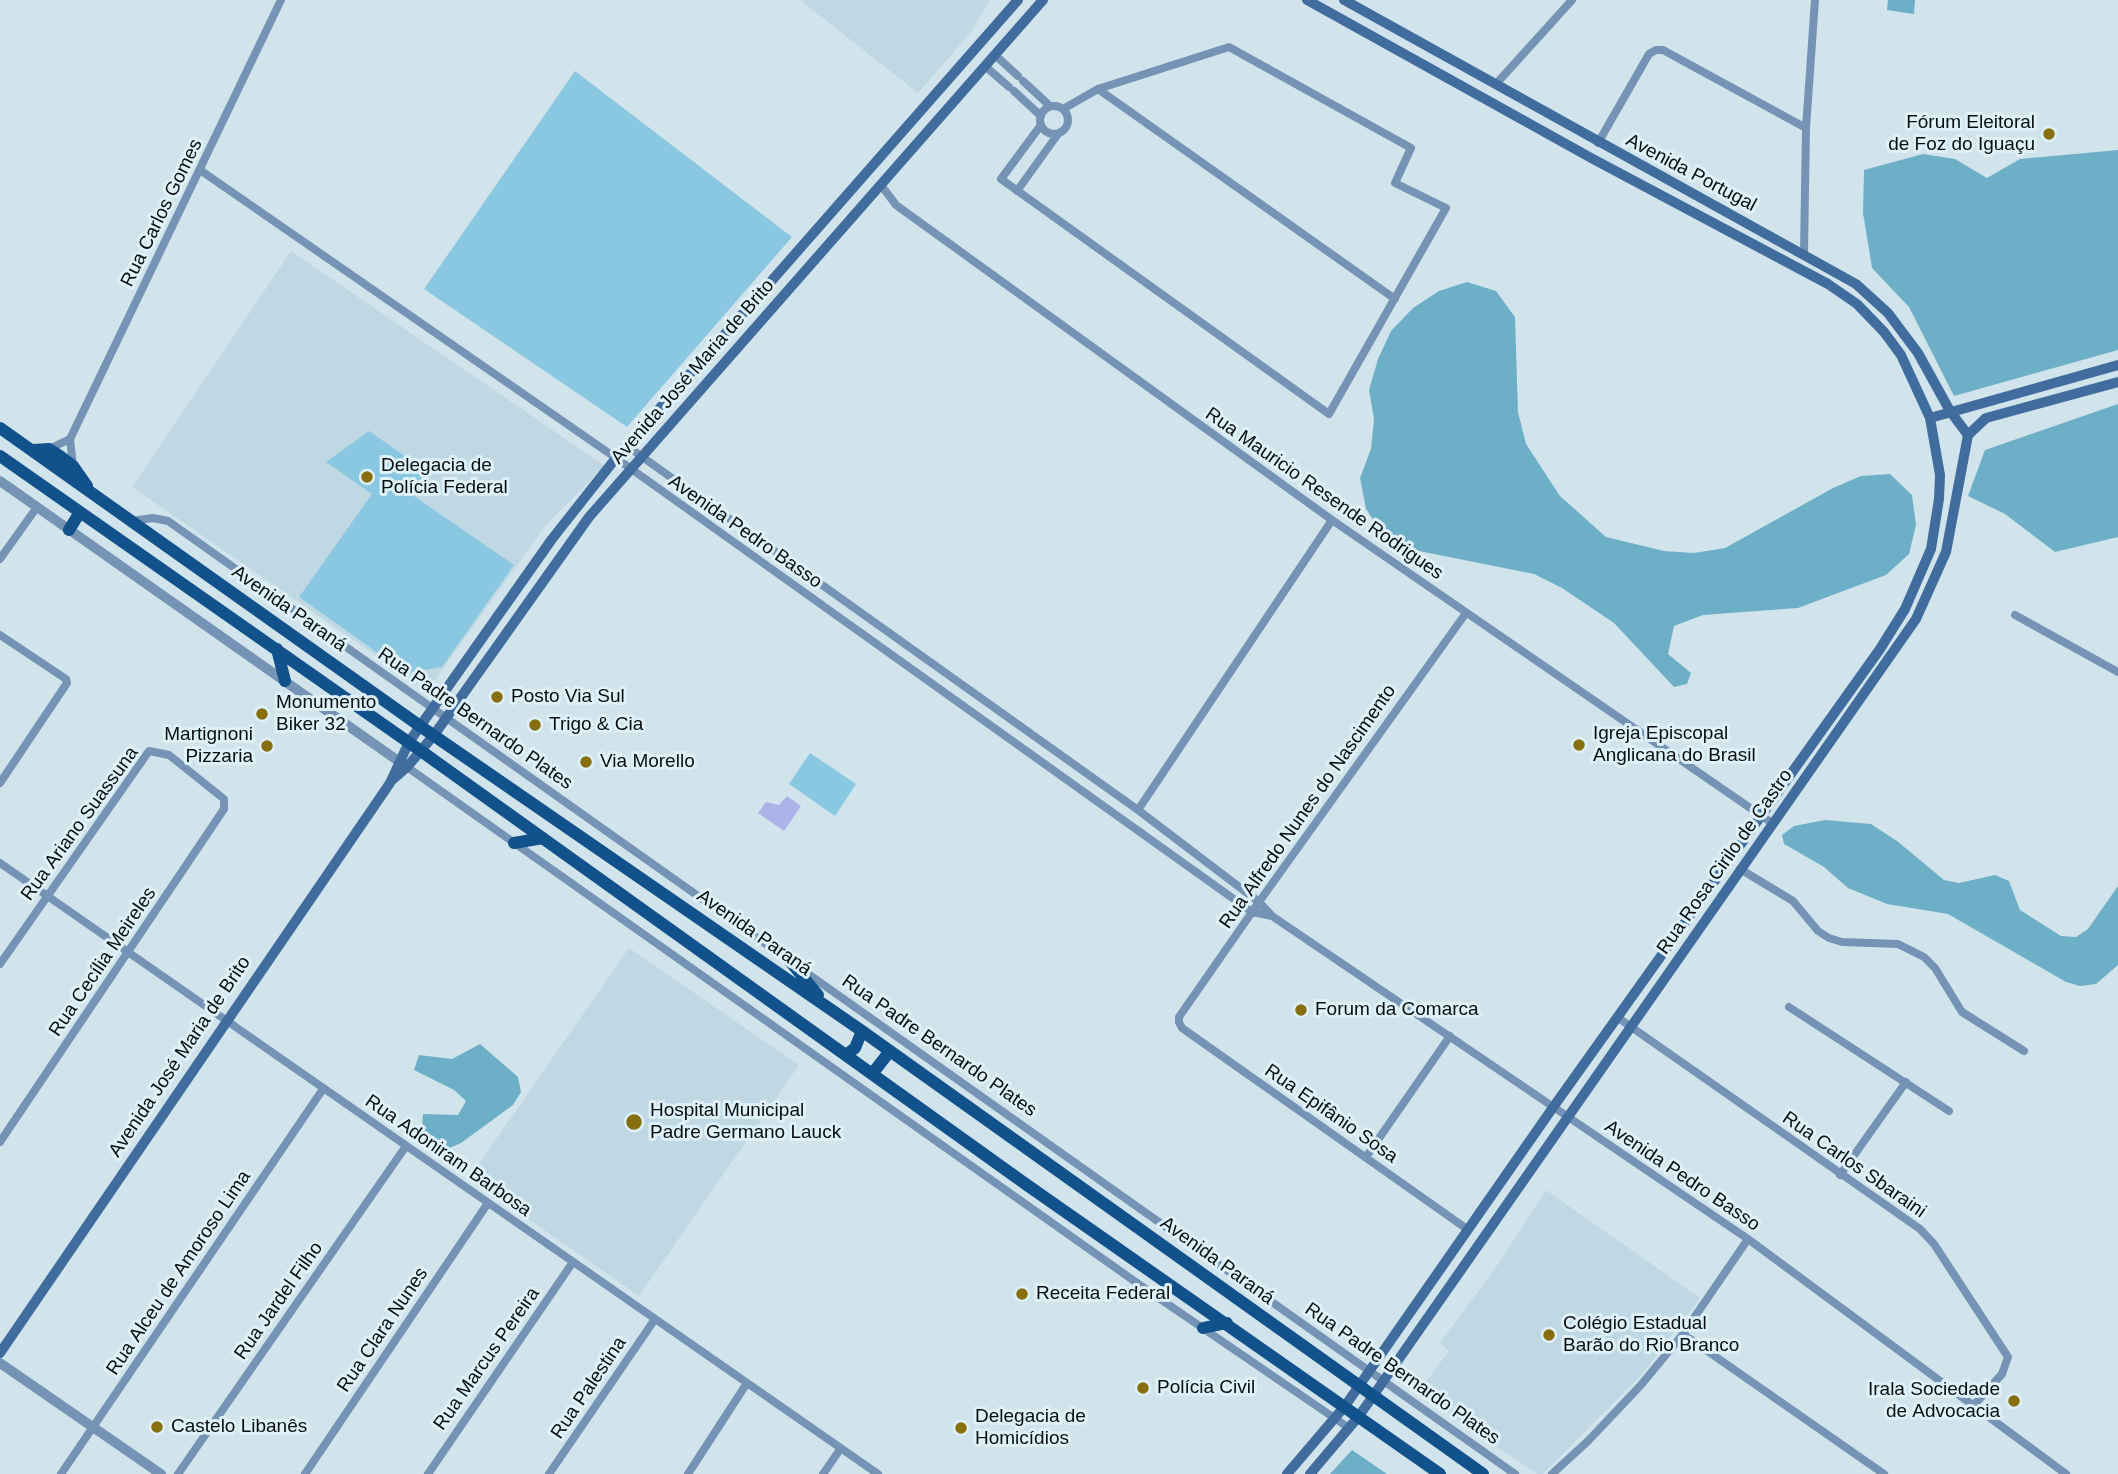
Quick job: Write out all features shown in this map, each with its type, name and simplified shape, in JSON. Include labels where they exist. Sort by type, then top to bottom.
[{"type":"main road","name":"Avenida José Maria de Brito","points":[[403,764],[408,742],[518,584],[615,458],[1018,0]]},
{"type":"main road","name":"Avenida José Maria de Brito","points":[[0,1353],[390,782],[403,764],[421,751],[589,517],[1043,0]]},
{"type":"main road","name":"Avenida Portugal","points":[[1287,1474],[1345,1406],[1553,1106],[1880,649],[1913,593],[1931,549],[1940,475],[1930,418],[1901,355],[1884,332],[1857,304],[1828,284],[1572,147],[1307,0]]},
{"type":"main road","name":"Avenida Portugal","points":[[1345,0],[1856,284],[1888,313],[1918,353],[1950,411],[1968,435]]},
{"type":"main road","points":[[1930,418],[2118,365]]},
{"type":"main road","points":[[1968,435],[1986,418],[2118,382]]},
{"type":"main road","name":"Avenida Paraná","points":[[0,428],[420,726],[862,1031],[1483,1474]]},
{"type":"main road","name":"Rua Rosa Cirilo de Castro","points":[[1310,1474],[1359,1416],[1650,997],[1892,657],[1916,619],[1946,552],[1968,435]]},
{"type":"main road","points":[[32,450],[49,449],[73,466],[91,493]]},
{"type":"main road","name":"Avenida Paraná","points":[[0,456],[277,649],[872,1074],[1440,1474]]},
{"type":"main road","points":[[69,530],[80,512]]},
{"type":"main road","points":[[1931,549],[1946,552]]},
{"type":"main road","points":[[518,584],[527,587],[532,598]]},
{"type":"main road","points":[[277,649],[285,681]]},
{"type":"main road","points":[[1880,649],[1892,657]]},
{"type":"main road","points":[[514,843],[543,838]]},
{"type":"main road","points":[[789,960],[832,1010]]},
{"type":"main road","points":[[1637,988],[1650,997]]},
{"type":"main road","points":[[846,1055],[858,1043],[862,1031]]},
{"type":"main road","points":[[872,1074],[890,1051]]},
{"type":"main road","points":[[1203,1328],[1227,1323]]},
{"type":"street","name":"Rua Carlos Gomes","points":[[69,439],[281,0]]},
{"type":"street","points":[[1496,84],[1572,0]]},
{"type":"street","points":[[1804,254],[1807,128],[1815,0]]},
{"type":"street","points":[[995,55],[1050,106],[1063,108],[1098,89],[1229,47],[1411,148],[1395,183],[1446,208],[1329,414],[1001,179],[1050,106]]},
{"type":"street","points":[[1598,143],[1649,54],[1656,50],[1663,50],[1807,128]]},
{"type":"street","points":[[985,66],[1041,120],[1049,133],[1058,134]]},
{"type":"street","points":[[1013,91],[1022,81]]},
{"type":"street","points":[[1098,89],[1395,299]]},
{"type":"street","points":[[1017,191],[1058,134],[1065,129],[1068,120],[1063,108]]},
{"type":"street","name":"Avenida Pedro Basso","points":[[200,170],[615,458],[1252,912],[1272,916]]},
{"type":"street","name":"Rua Mauricio Resende Rodrigues","points":[[881,185],[895,205],[1332,520],[1772,824]]},
{"type":"street","points":[[49,449],[69,439],[73,466]]},
{"type":"street","name":"Avenida Pedro Basso","points":[[627,446],[1138,810],[1259,902],[1272,916],[1748,1239],[2066,1474]]},
{"type":"street","points":[[0,481],[1349,1428]]},
{"type":"street","points":[[0,559],[37,507]]},
{"type":"street","name":"Rua Padre Bernardo Plates","points":[[131,521],[153,518],[167,522],[1516,1474]]},
{"type":"street","points":[[1138,810],[1332,520]]},
{"type":"street","name":"Rua Alfredo Nunes do Nascimento","points":[[1179,1022],[1259,902],[1466,613]]},
{"type":"street","points":[[2015,615],[2118,672]]},
{"type":"street","points":[[0,635],[66,679],[66,686],[0,783]]},
{"type":"street","name":"Rua Ariano Suassuna","points":[[0,964],[149,751],[169,755],[224,799]]},
{"type":"street","name":"Rua Cecília Meireles","points":[[0,1142],[130,952],[224,808],[224,799]]},
{"type":"street","name":"Rua Adoniram Barbosa","points":[[0,863],[878,1474]]},
{"type":"street","points":[[1740,869],[1793,901],[1818,931],[1829,938],[1842,942],[1898,944],[1924,957],[1935,968],[1962,1012],[2024,1051]]},
{"type":"street","points":[[1788,1007],[1950,1111]]},
{"type":"street","name":"Rua Carlos Sbaraini","points":[[1617,1017],[1920,1229],[1934,1244],[2008,1357],[2002,1374],[1974,1405]]},
{"type":"street","name":"Rua Epifânio Sosa","points":[[1179,1022],[1182,1028],[1467,1229]]},
{"type":"street","points":[[1366,1157],[1450,1036]]},
{"type":"street","points":[[1840,1175],[1906,1082]]},
{"type":"street","name":"Rua Alceu de Amoroso Lima","points":[[61,1474],[323,1089]]},
{"type":"street","name":"Rua Jardel Filho","points":[[178,1474],[406,1146]]},
{"type":"street","name":"Rua Clara Nunes","points":[[304,1474],[488,1203]]},
{"type":"street","points":[[1552,1474],[1605,1423],[1683,1334],[1748,1239]]},
{"type":"street","name":"Rua Marcus Pereira","points":[[428,1474],[573,1262]]},
{"type":"street","name":"Rua Palestina","points":[[549,1474],[655,1319]]},
{"type":"street","points":[[1683,1334],[1884,1474]]},
{"type":"street","points":[[0,1363],[161,1474]]},
{"type":"street","points":[[688,1474],[747,1383]]},
{"type":"street","points":[[824,1474],[841,1448]]},
{"type":"shaded area","points":[[800,0],[990,0],[971,32],[918,93]]},
{"type":"shaded area","points":[[1888,0],[1915,0],[1914,14],[1887,10]]},
{"type":"shaded area","points":[[575,71],[792,237],[627,427],[424,289]]},
{"type":"shaded area","points":[[2118,150],[2118,350],[1954,396],[1909,307],[1872,268],[1863,213],[1864,170],[1923,154],[1955,159],[1987,178],[2020,159]]},
{"type":"shaded area","name":"Delegacia de Polícia Federal","points":[[291,251],[605,466],[546,525],[427,691],[132,487]]},
{"type":"shaded area","points":[[1467,282],[1496,291],[1515,317],[1518,412],[1526,444],[1560,496],[1606,537],[1664,551],[1694,553],[1725,548],[1833,488],[1861,476],[1890,474],[1912,495],[1916,525],[1909,554],[1886,575],[1798,608],[1703,615],[1674,626],[1668,654],[1691,673],[1687,684],[1674,687],[1614,623],[1562,588],[1534,574],[1409,549],[1382,533],[1366,509],[1360,478],[1371,449],[1374,419],[1369,390],[1378,359],[1391,331],[1413,308],[1439,291]]},
{"type":"shaded area","points":[[2118,404],[2118,537],[2055,552],[2005,514],[1968,496],[1985,450]]},
{"type":"shaded area","points":[[369,431],[426,471],[411,494],[514,565],[442,667],[406,673],[299,597],[372,494],[326,462]]},
{"type":"shaded area","points":[[810,753],[856,784],[835,816],[789,784]]},
{"type":"shaded area","points":[[787,796],[801,806],[784,831],[758,813],[766,802],[779,805]]},
{"type":"shaded area","points":[[1825,820],[1871,824],[1897,841],[1944,880],[1959,883],[1995,875],[2009,881],[2020,910],[2061,936],[2076,937],[2088,929],[2118,886],[2118,965],[2096,984],[2080,986],[2066,982],[1948,914],[1887,904],[1848,888],[1824,867],[1784,844],[1782,835],[1794,826]]},
{"type":"shaded area","name":"Hospital Municipal Padre Germano Lauck","points":[[629,948],[799,1065],[639,1296],[469,1178]]},
{"type":"shaded area","points":[[480,1044],[518,1077],[521,1092],[513,1105],[461,1143],[447,1149],[432,1144],[422,1131],[423,1114],[458,1115],[466,1101],[454,1090],[414,1070],[419,1055],[452,1059]]},
{"type":"shaded area","points":[[1546,1190],[1700,1298],[1643,1373],[1543,1474],[1537,1474],[1418,1392],[1449,1351],[1440,1343],[1501,1260]]},
{"type":"shaded area","points":[[1352,1450],[1387,1474],[1330,1474]]},
{"type":"place","name":"Fórum Eleitoral de Foz do Iguaçu","points":[[2049,134]]},
{"type":"place","name":"Delegacia de Polícia Federal","points":[[367,477]]},
{"type":"place","name":"Posto Via Sul","points":[[497,697]]},
{"type":"place","name":"Monumento Biker 32","points":[[262,714]]},
{"type":"place","name":"Trigo & Cia","points":[[535,725]]},
{"type":"place","name":"Igreja Episcopal Anglicana do Brasil","points":[[1579,745]]},
{"type":"place","name":"Martignoni Pizzaria","points":[[267,746]]},
{"type":"place","name":"Via Morello","points":[[586,762]]},
{"type":"place","name":"Forum da Comarca","points":[[1301,1010]]},
{"type":"place","name":"Hospital Municipal Padre Germano Lauck","points":[[634,1122]]},
{"type":"place","name":"Receita Federal","points":[[1022,1294]]},
{"type":"place","name":"Colégio Estadual Barão do Rio Branco","points":[[1549,1335]]},
{"type":"place","name":"Polícia Civil","points":[[1143,1388]]},
{"type":"place","name":"Irala Sociedade de Advocacia","points":[[2014,1401]]},
{"type":"place","name":"Castelo Libanês","points":[[157,1427]]},
{"type":"place","name":"Delegacia de Homicídios","points":[[961,1428]]}]
